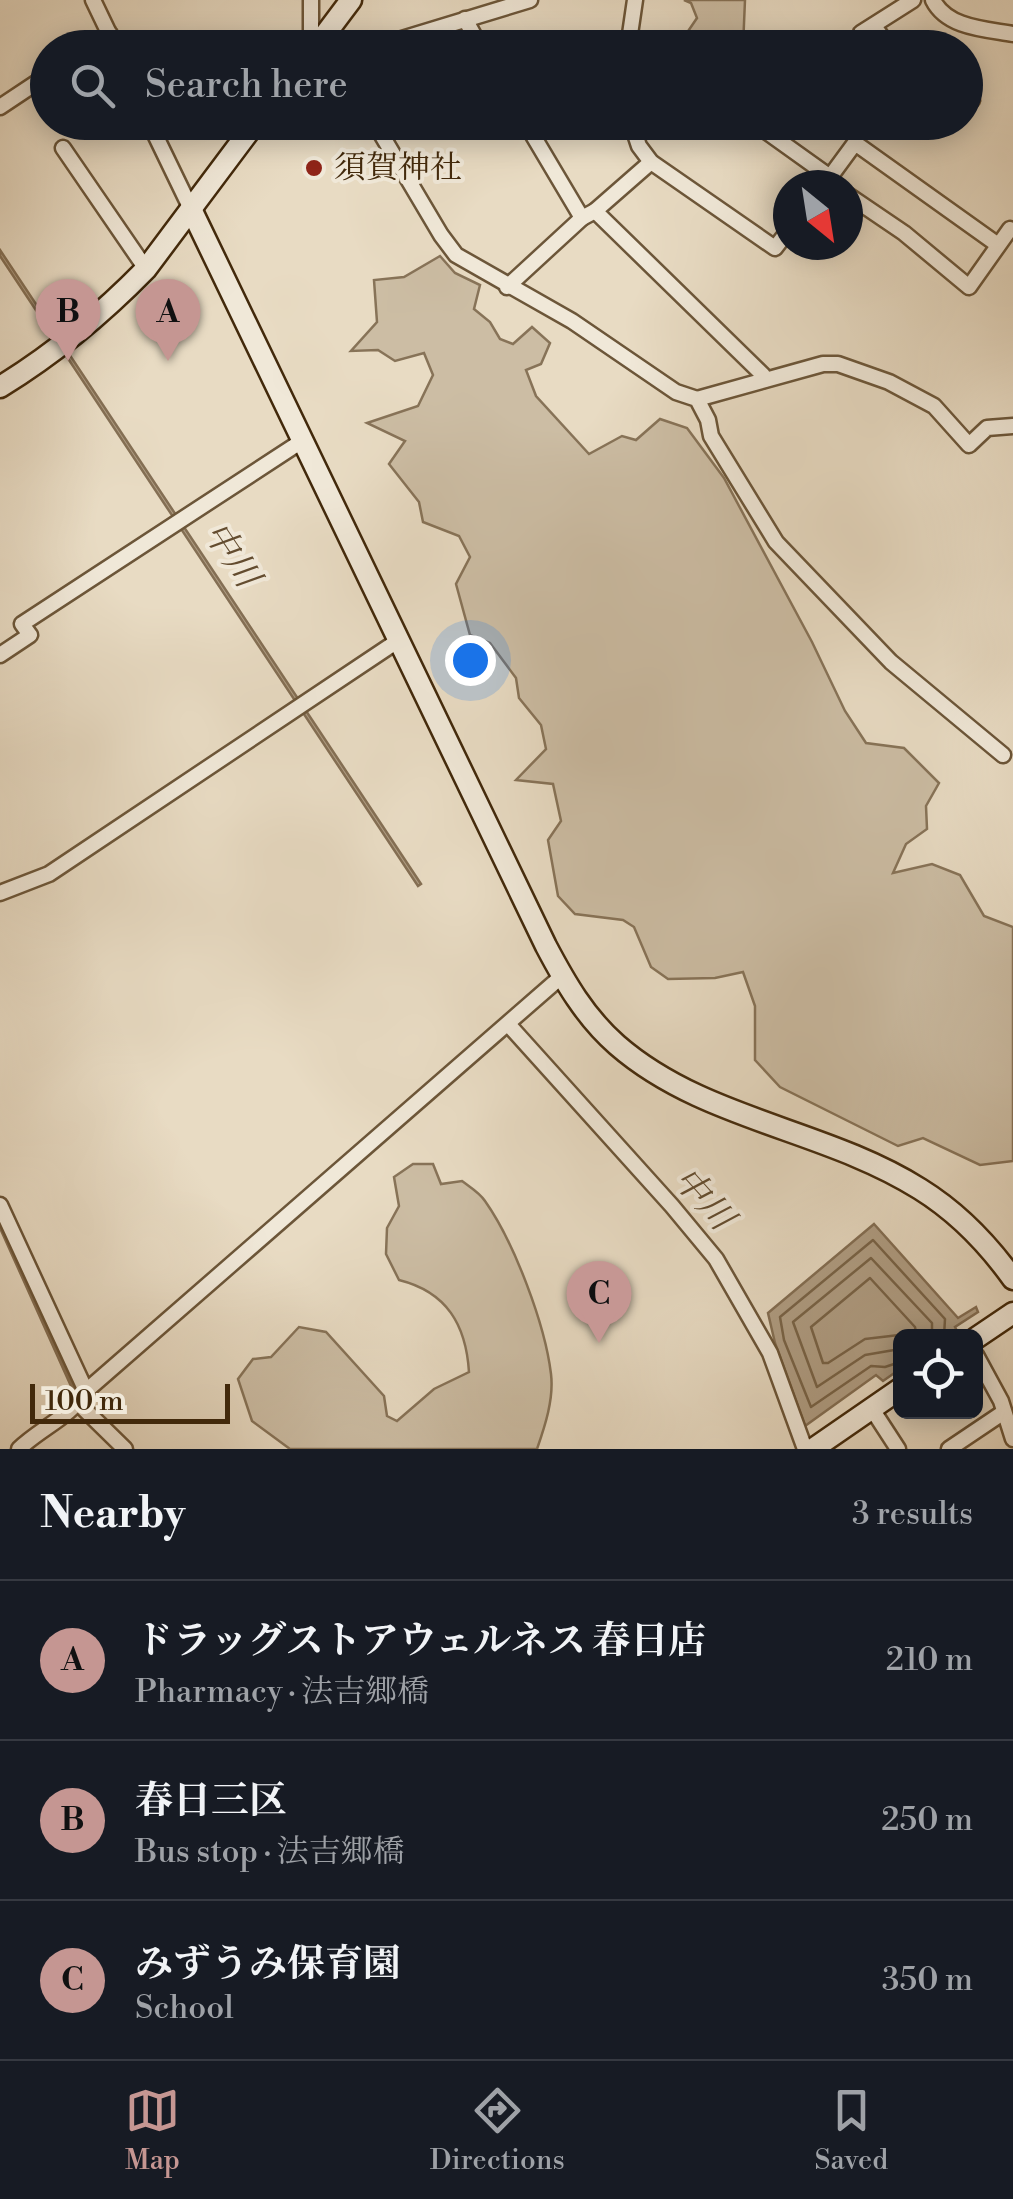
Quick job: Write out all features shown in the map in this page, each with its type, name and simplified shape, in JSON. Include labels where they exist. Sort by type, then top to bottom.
[{"type":"street","points":[[93,0],[108,30]]},
{"type":"street","points":[[311,0],[311,30]]},
{"type":"street","points":[[328,30],[351,0]]},
{"type":"street","points":[[430,30],[530,0]]},
{"type":"street","points":[[631,30],[636,0]]},
{"type":"street","points":[[869,30],[913,0]]},
{"type":"street","points":[[933,0],[944,16],[966,25],[1013,34]]},
{"type":"street","points":[[465,19],[471,30]]},
{"type":"street","points":[[0,107],[30,87]]},
{"type":"street","points":[[157,140],[562,976],[600,1028],[646,1068],[684,1090],[916,1186],[959,1218],[1013,1279]]},
{"type":"street","points":[[0,387],[67,340],[146,269],[242,140]]},
{"type":"street","points":[[385,140],[448,245],[465,263],[572,321],[676,392],[697,399],[823,364],[838,364],[890,382],[934,406],[968,445],[987,428],[1013,426]]},
{"type":"street","points":[[537,140],[588,215],[734,344],[763,374],[764,380]]},
{"type":"street","points":[[637,140],[651,162],[773,247]]},
{"type":"street","points":[[776,140],[813,170]]},
{"type":"street","points":[[836,170],[855,143],[998,245]]},
{"type":"street","points":[[63,148],[146,269]]},
{"type":"street","points":[[507,287],[651,162]]},
{"type":"street","points":[[863,205],[904,233],[969,288],[1010,229]]},
{"type":"street","points":[[697,399],[712,436],[776,542],[892,662],[1002,755]]},
{"type":"street","points":[[0,655],[30,635],[22,624],[302,441]]},
{"type":"street","points":[[0,893],[49,874],[400,640]]},
{"type":"street","points":[[19,1449],[562,976]]},
{"type":"street","points":[[510,1022],[716,1259],[770,1353],[805,1449]]},
{"type":"street","points":[[0,1205],[82,1398],[125,1449]]},
{"type":"street","points":[[983,1333],[1013,1313]]},
{"type":"street","points":[[983,1369],[1013,1439]]},
{"type":"street","points":[[814,1449],[893,1394]]},
{"type":"street","points":[[872,1409],[898,1449]]},
{"type":"street","points":[[949,1449],[1004,1412]]},
{"type":"shaded area","points":[[684,0],[745,0],[744,30],[689,30],[697,18],[691,3]]},
{"type":"shaded area","points":[[440,256],[455,273],[480,285],[474,309],[490,322],[500,339],[513,344],[532,327],[550,343],[541,364],[526,370],[536,396],[589,454],[622,436],[636,440],[660,419],[687,428],[724,478],[845,711],[866,743],[904,748],[939,783],[926,806],[927,829],[906,844],[893,873],[932,864],[960,875],[984,916],[1013,927],[1013,1161],[980,1165],[923,1138],[898,1146],[780,1087],[755,1060],[755,1006],[743,972],[715,978],[668,979],[651,967],[634,927],[623,920],[575,914],[558,896],[548,840],[561,821],[553,784],[516,780],[546,749],[541,725],[519,698],[516,678],[490,643],[470,635],[456,584],[470,557],[459,536],[423,522],[419,502],[389,464],[405,441],[367,423],[418,406],[433,375],[424,353],[395,361],[378,350],[351,351],[377,322],[374,280],[404,277]]},
{"type":"shaded area","points":[[413,1164],[433,1164],[441,1184],[462,1181],[478,1193],[496,1218],[517,1261],[542,1332],[552,1383],[537,1449],[290,1449],[252,1421],[238,1379],[253,1359],[271,1357],[299,1327],[326,1332],[384,1396],[387,1416],[397,1421],[434,1389],[469,1372],[464,1339],[451,1313],[430,1293],[399,1280],[386,1254],[387,1228],[399,1206],[394,1177]]},
{"type":"water","points":[[0,250],[421,884],[418,886],[0,256]]},
{"type":"water","points":[[874,1224],[958,1318],[976,1307],[978,1312],[956,1329],[893,1329],[893,1374],[883,1381],[876,1375],[805,1426],[768,1313]]},
{"type":"waterway","points":[[0,1226],[74,1391],[61,1409]]},
{"type":"place","name":"須賀神社","points":[[314,168]]},
{"type":"place","name":"春日三区","points":[[68,361]]},
{"type":"place","name":"ドラッグストアウェルネス 春日店","points":[[168,361]]},
{"type":"place","name":"みずうみ保育園","points":[[599,1343]]},
{"type":"water label","name":"中川","points":[[231,555]]},
{"type":"water label","name":"中川","points":[[703,1199]]}]
